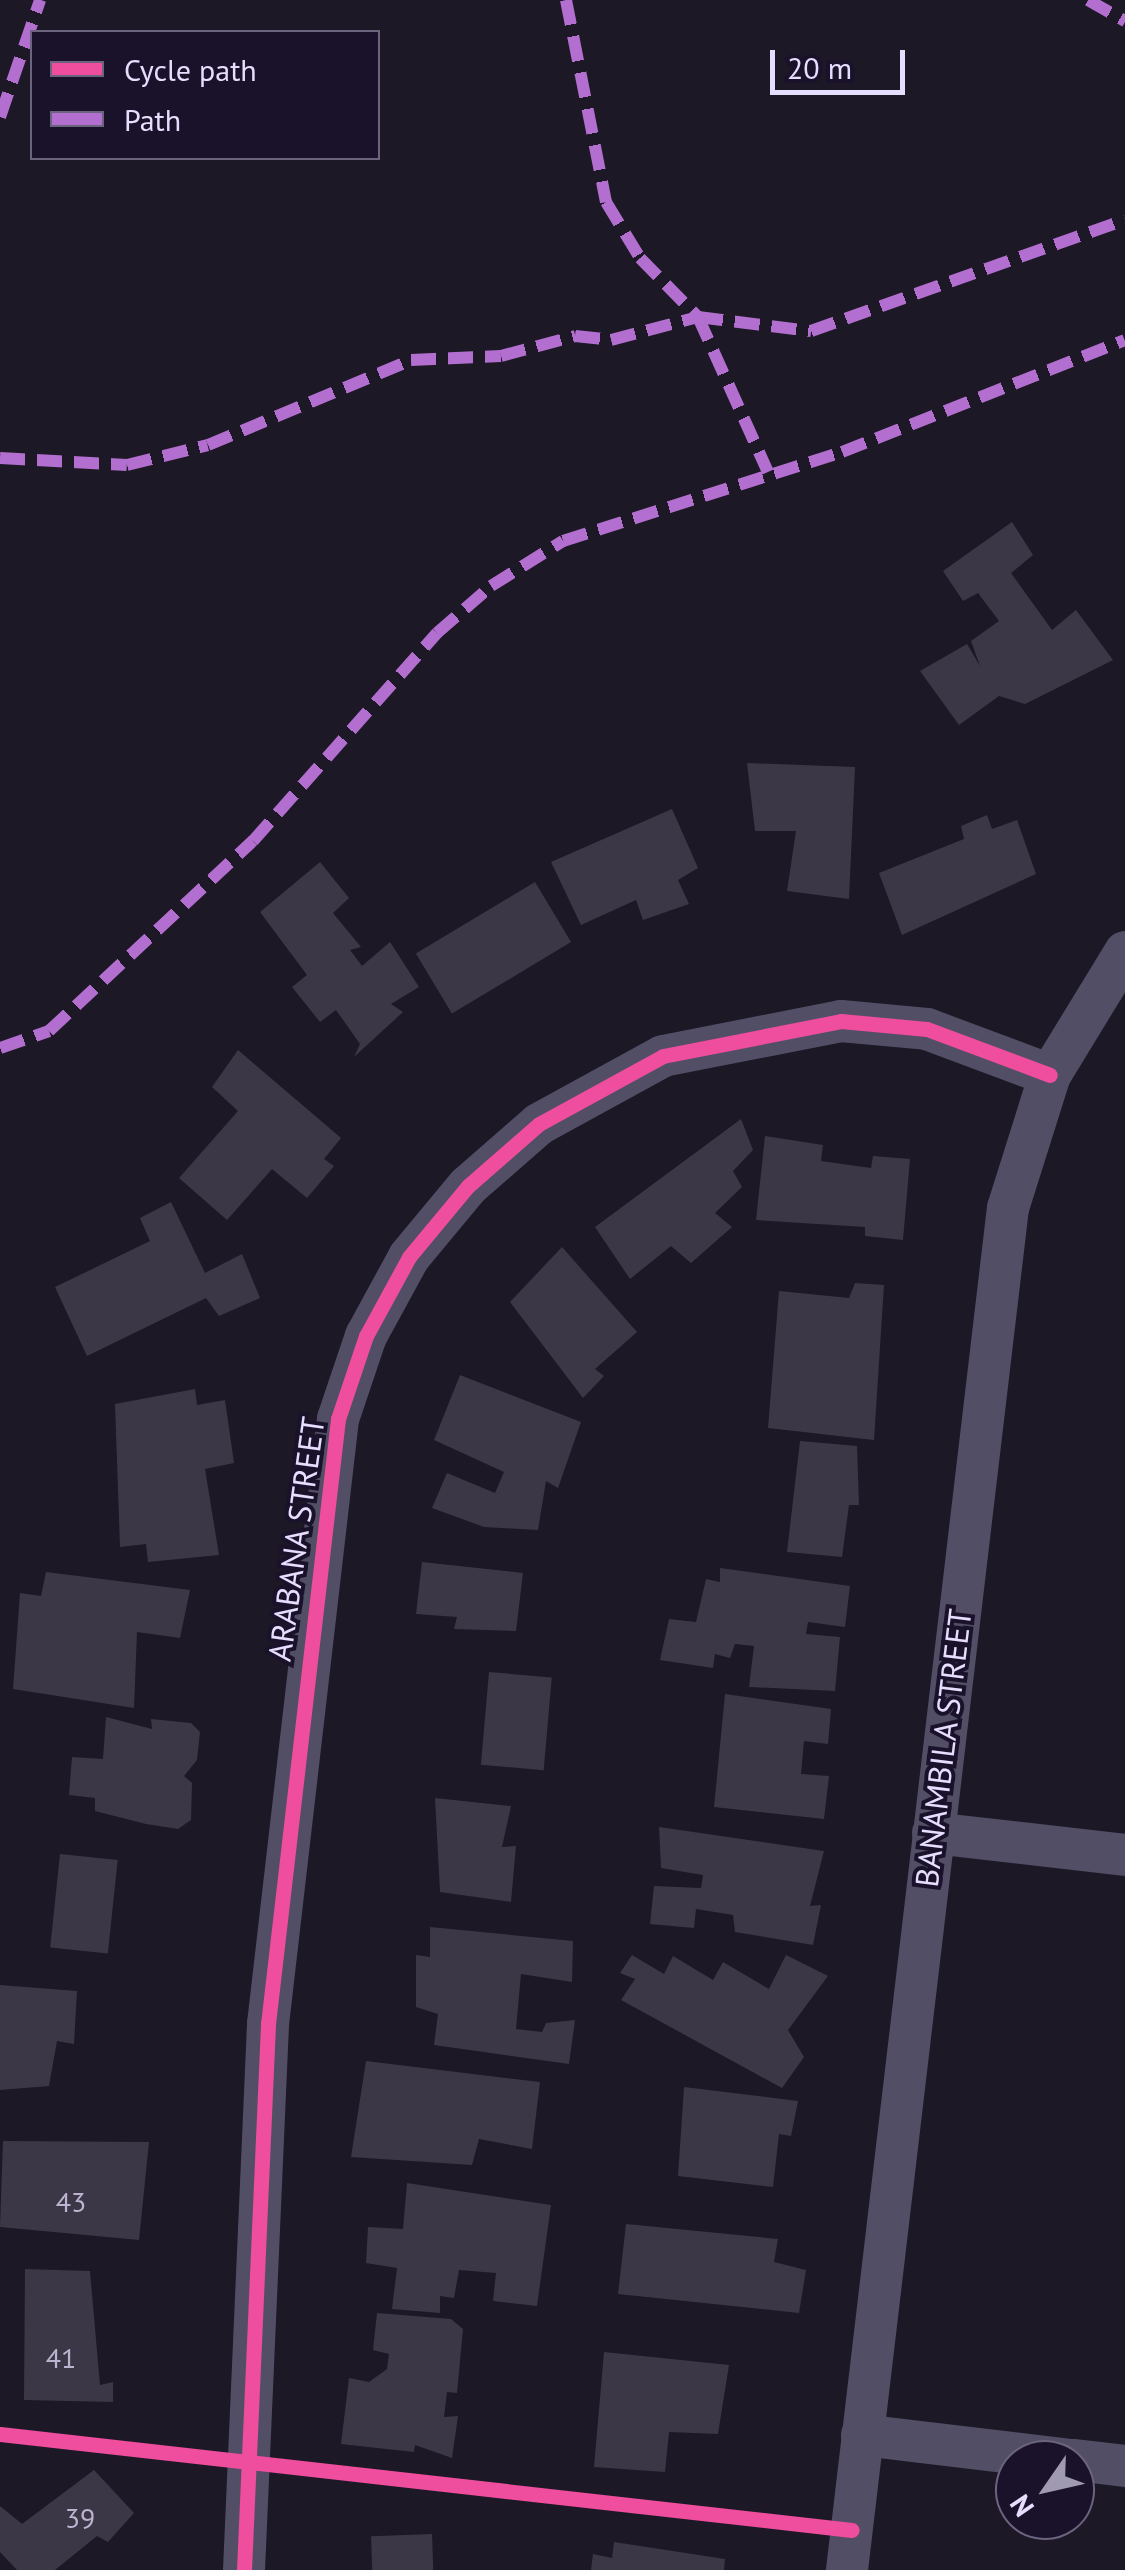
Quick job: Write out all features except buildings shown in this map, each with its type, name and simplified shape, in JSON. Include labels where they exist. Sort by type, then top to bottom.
[{"type":"street","name":"BANAMBILA STREET","points":[[847,2570],[1008,1208],[1050,1076],[1125,952]]},
{"type":"street","name":"ARABANA STREET","points":[[244,2570],[268,2024],[333,1457],[366,1336],[410,1257],[468,1186],[539,1124],[664,1056],[842,1022],[928,1030],[1050,1076]]},
{"type":"street","points":[[933,1833],[1125,1855]]},
{"type":"street","points":[[862,2435],[995,2451]]},
{"type":"street","points":[[1095,2463],[1125,2466]]},
{"type":"marked path","points":[[0,117],[40,0]]},
{"type":"marked path","points":[[566,0],[606,202],[640,258],[698,317],[768,472]]},
{"type":"marked path","points":[[1088,0],[1125,21]]},
{"type":"marked path","points":[[0,458],[127,465],[208,445],[411,360],[501,356],[575,336],[611,340],[698,317],[811,331],[1125,220]]},
{"type":"marked path","points":[[0,1048],[49,1031],[253,841],[437,633],[491,586],[563,541],[842,452],[1125,340]]},
{"type":"cycle path","points":[[244,2570],[268,2024],[338,1419],[366,1336],[409,1257],[468,1186],[539,1124],[663,1056],[841,1021],[927,1029],[1050,1075]]},
{"type":"cycle path","points":[[0,2434],[852,2530]]}]
